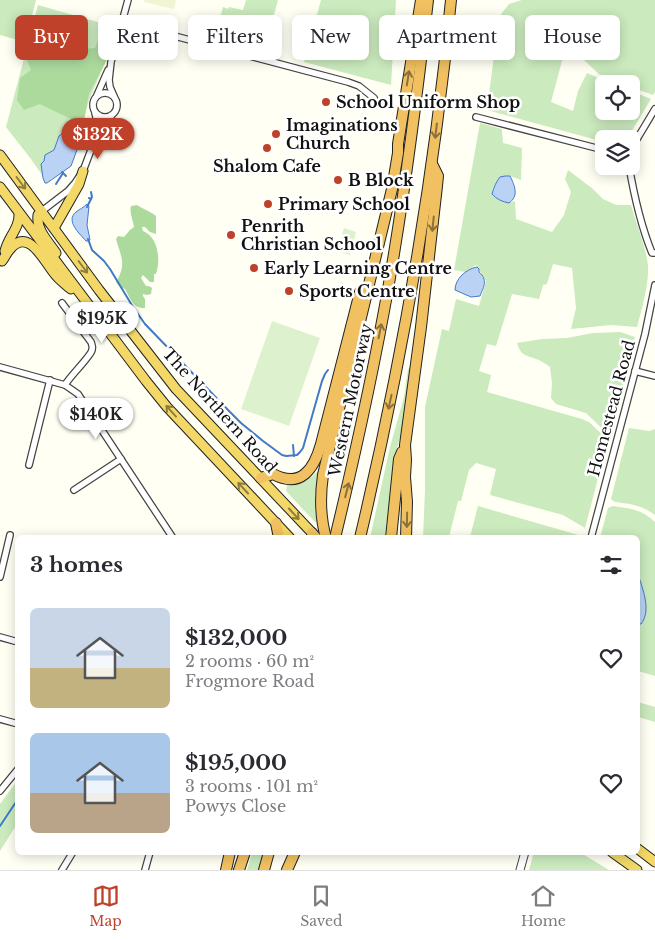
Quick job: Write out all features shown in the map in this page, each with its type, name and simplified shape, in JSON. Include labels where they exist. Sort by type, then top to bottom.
[{"type":"highway","points":[[318,535],[322,475],[386,218],[398,153],[421,0]]},
{"type":"highway","name":"Western Motorway","points":[[336,535],[350,478],[388,290],[410,150],[428,0]]},
{"type":"highway","points":[[361,535],[400,350],[420,240],[432,164],[451,0]]},
{"type":"highway","points":[[261,478],[273,474],[284,479],[297,478],[310,470],[317,459],[394,153],[398,144]]},
{"type":"highway","name":"The Northern Road","points":[[0,154],[99,290],[171,383],[317,535]]},
{"type":"highway","points":[[406,535],[405,445],[427,281],[438,176],[432,164]]},
{"type":"highway","points":[[54,228],[79,184],[83,171]]},
{"type":"highway","points":[[3,191],[24,211],[33,213],[42,211]]},
{"type":"highway","points":[[3,191],[167,407],[287,535]]},
{"type":"highway","points":[[42,211],[37,217],[39,228],[70,271],[86,302]]},
{"type":"highway","points":[[1,264],[6,247],[18,224],[19,213]]},
{"type":"highway","points":[[1,264],[14,245],[21,242],[29,243],[34,246],[55,275],[86,302]]},
{"type":"highway","points":[[391,535],[399,459],[405,445]]},
{"type":"highway","points":[[276,523],[278,535]]},
{"type":"highway","points":[[640,851],[655,862]]},
{"type":"highway","points":[[226,870],[229,855]]},
{"type":"highway","points":[[239,870],[244,855]]},
{"type":"highway","points":[[264,870],[268,855]]},
{"type":"highway","points":[[287,870],[293,855]]},
{"type":"highway","points":[[616,855],[637,870]]},
{"type":"street","points":[[124,15],[128,0]]},
{"type":"street","points":[[178,37],[348,82],[359,86],[374,98]]},
{"type":"street","points":[[42,211],[71,188],[83,171],[98,125],[92,103],[111,62]]},
{"type":"street","points":[[94,142],[117,107],[117,101],[110,87],[109,80],[111,62]]},
{"type":"street","points":[[97,95],[106,92],[114,96]]},
{"type":"street","points":[[640,134],[655,109]]},
{"type":"street","points":[[95,112],[102,117],[111,116]]},
{"type":"street","points":[[476,117],[595,148]]},
{"type":"street","points":[[630,175],[642,222],[652,253],[655,253]]},
{"type":"street","name":"Homestead Road","points":[[592,535],[645,334],[655,285]]},
{"type":"street","points":[[62,303],[91,342],[92,348],[91,354],[65,384]]},
{"type":"street","points":[[0,367],[65,384],[73,389],[81,398],[170,535]]},
{"type":"street","points":[[635,371],[655,376]]},
{"type":"street","points":[[29,465],[50,380]]},
{"type":"street","points":[[74,490],[121,459]]},
{"type":"street","points":[[0,577],[10,535]]},
{"type":"street","points":[[0,637],[15,641]]},
{"type":"street","points":[[0,719],[15,723]]},
{"type":"street","points":[[0,790],[15,772]]},
{"type":"street","points":[[62,870],[71,855]]},
{"type":"street","points":[[145,870],[149,855]]},
{"type":"street","points":[[520,870],[524,855]]},
{"type":"green space","points":[[0,0],[36,0],[32,15],[15,15],[15,39],[0,35]]},
{"type":"green space","points":[[144,0],[176,0],[174,9],[144,2]]},
{"type":"green space","points":[[246,0],[278,0],[274,15],[221,15],[223,7],[243,10]]},
{"type":"green space","points":[[321,0],[396,0],[395,15],[379,15],[379,60],[392,60],[391,85],[304,62],[305,60],[369,60],[369,15],[317,15]]},
{"type":"green space","points":[[522,0],[655,0],[655,92],[653,95],[640,90],[640,75],[600,75],[584,60],[620,60],[620,15],[525,15],[525,60],[562,60],[551,102],[573,111],[578,91],[587,73],[595,76],[595,120],[638,120],[632,130],[595,130],[595,140],[487,110],[493,60],[515,60],[515,15],[501,15],[509,4]]},
{"type":"green space","points":[[38,5],[73,15],[35,15]]},
{"type":"green space","points":[[88,19],[98,22],[98,60],[106,60],[89,100],[72,164],[47,182],[6,127],[24,60],[88,60]]},
{"type":"green space","points":[[98,40],[98,60],[106,60],[89,94],[83,125],[40,104],[24,110],[17,100],[20,78],[31,70],[27,60],[88,60],[88,49],[95,48]]},
{"type":"green space","points":[[640,95],[651,99],[640,117]]},
{"type":"green space","points":[[480,123],[502,129],[503,143],[522,148],[521,180],[510,176],[500,177],[492,193],[509,203],[515,201],[516,219],[552,232],[564,215],[571,192],[565,179],[568,170],[603,199],[616,205],[631,205],[648,266],[645,296],[637,327],[611,325],[571,329],[576,308],[572,268],[553,264],[547,284],[543,285],[539,299],[512,294],[496,346],[487,344],[479,371],[491,375],[487,392],[582,419],[589,422],[608,440],[585,528],[563,515],[490,495],[496,469],[476,463],[469,470],[461,501],[458,501],[450,535],[423,535],[425,407],[442,329],[449,331],[456,299],[479,306],[486,281],[476,265],[465,272],[454,270]]},
{"type":"green space","points":[[137,205],[156,216],[156,234],[142,227],[143,231],[155,243],[158,255],[154,282],[150,282],[143,275],[141,278],[146,286],[152,288],[151,294],[143,294],[145,308],[135,305],[125,289],[116,282],[122,265],[116,239],[118,236],[124,237],[134,227],[131,206]]},
{"type":"green space","points":[[344,228],[356,232],[350,255],[337,251]]},
{"type":"green space","points":[[272,321],[320,338],[289,426],[241,409]]},
{"type":"green space","points":[[620,332],[635,337],[610,436],[586,413],[556,404],[551,398],[550,367],[520,351],[517,343],[567,338],[593,333]]},
{"type":"green space","points":[[410,368],[402,432],[394,458],[385,535],[371,535],[390,447],[404,397],[408,369]]},
{"type":"green space","points":[[629,428],[649,431],[655,429],[655,515],[640,507],[616,502],[611,499]]},
{"type":"green space","points":[[318,471],[320,472],[316,491],[317,522],[315,522],[286,491],[287,485],[304,482]]},
{"type":"green space","points":[[478,506],[579,535],[471,535]]},
{"type":"green space","points":[[613,506],[631,509],[640,512],[655,522],[655,676],[640,672],[640,535],[601,535],[608,508]]},
{"type":"green space","points":[[640,703],[655,707],[655,722],[640,718]]},
{"type":"green space","points":[[15,784],[15,827],[0,851],[0,804]]},
{"type":"green space","points":[[251,855],[264,855],[259,870],[247,870]]},
{"type":"green space","points":[[533,855],[584,855],[609,870],[529,870]]},
{"type":"water","points":[[79,126],[81,129],[81,139],[71,166],[45,183],[41,164],[44,161],[45,155],[54,150],[59,136]]},
{"type":"water","points":[[510,176],[515,191],[514,197],[509,203],[500,200],[492,194],[500,177]]},
{"type":"water","points":[[87,204],[89,206],[87,225],[90,240],[86,241],[77,231],[72,219],[76,212]]},
{"type":"water","points":[[477,267],[484,278],[484,286],[480,296],[471,297],[455,290],[455,286],[462,275]]},
{"type":"water","points":[[640,580],[646,606],[646,612],[641,624]]},
{"type":"waterway","points":[[62,172],[66,176]]},
{"type":"waterway","points":[[56,184],[63,173]]},
{"type":"waterway","points":[[91,192],[91,199]]},
{"type":"waterway","points":[[87,207],[91,199],[89,198]]},
{"type":"waterway","points":[[88,239],[92,250],[110,269],[145,324],[241,423],[282,455],[297,455],[303,448],[322,381],[328,370]]},
{"type":"waterway","points":[[293,445],[294,456]]},
{"type":"waterway","points":[[0,826],[15,804]]},
{"type":"place","name":"School Uniform Shop","points":[[326,102]]},
{"type":"place","name":"Imaginations Church","points":[[276,134]]},
{"type":"place","name":"Shalom Cafe","points":[[267,148]]},
{"type":"place","name":"B Block","points":[[338,180]]},
{"type":"place","name":"Primary School","points":[[268,204]]},
{"type":"place","name":"Penrith Christian School","points":[[231,235]]},
{"type":"place","name":"Early Learning Centre","points":[[254,268]]},
{"type":"place","name":"Sports Centre","points":[[289,291]]}]
